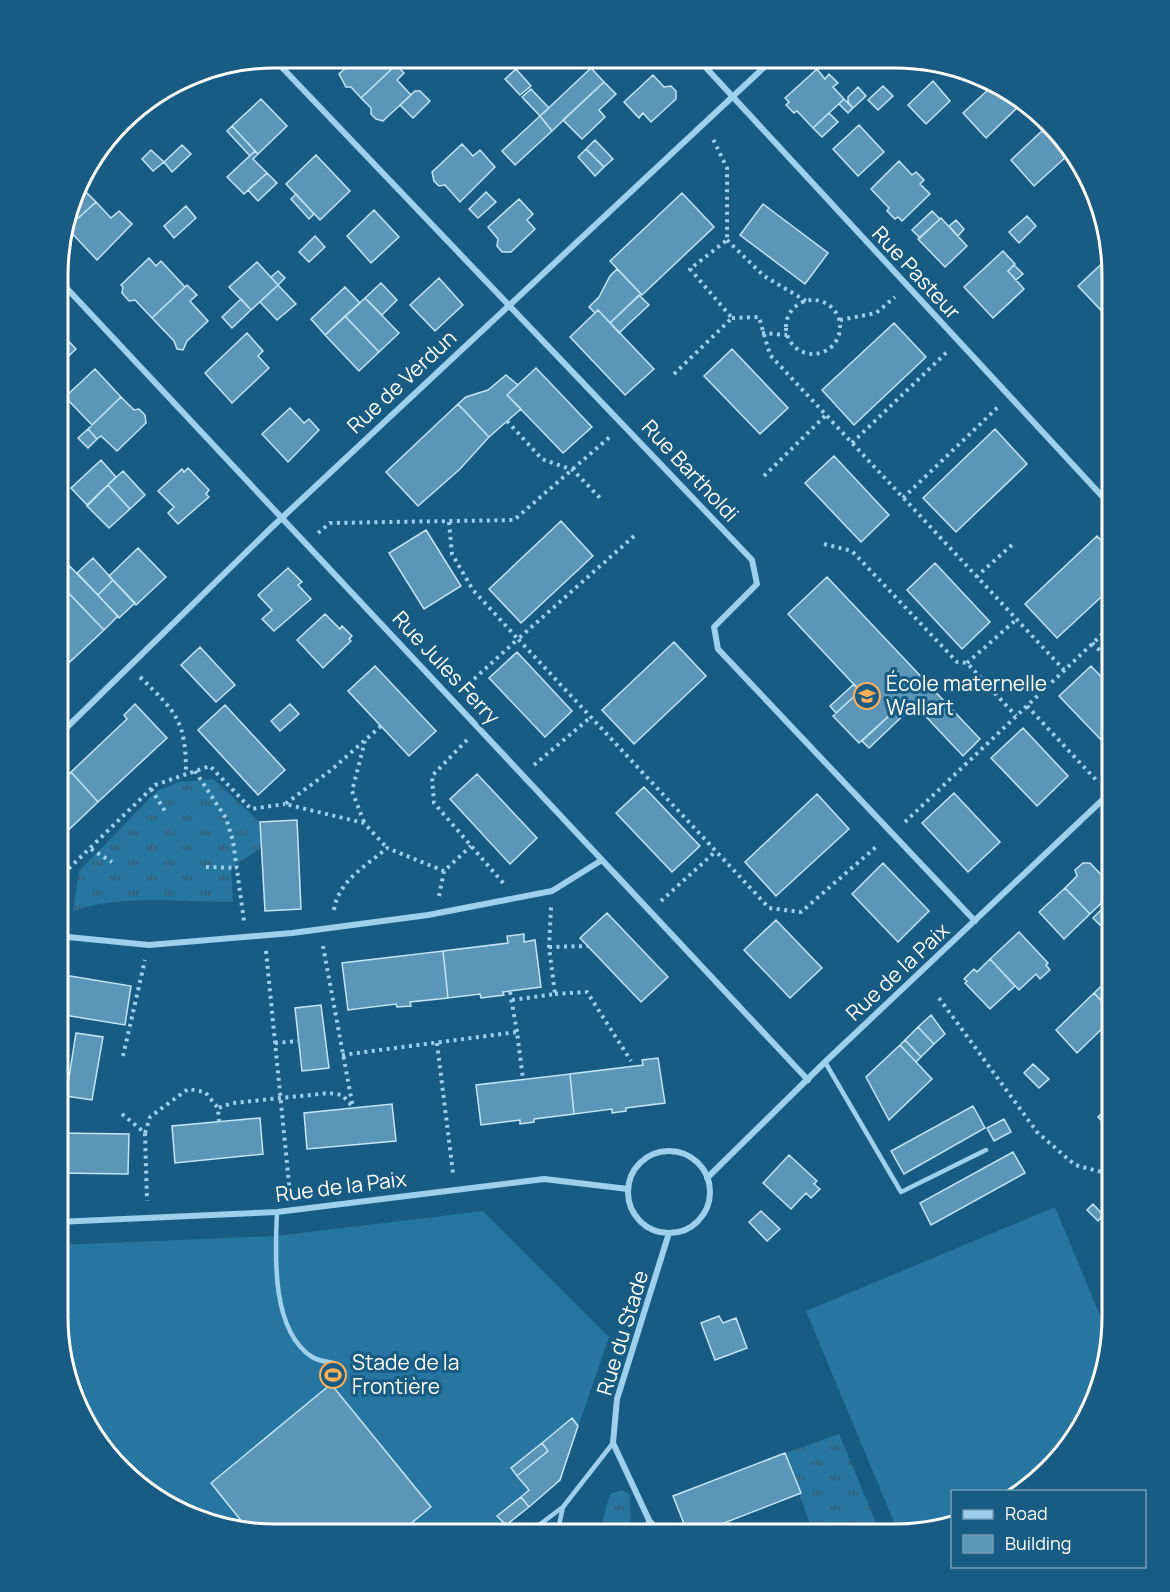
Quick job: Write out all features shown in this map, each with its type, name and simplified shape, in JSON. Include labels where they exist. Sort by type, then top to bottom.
[{"type":"street","name":"Rue Bartholdi","points":[[282,68],[752,560],[757,584],[714,627],[718,649],[975,921]]},
{"type":"street","name":"Rue Pasteur","points":[[706,68],[907,288],[1102,496]]},
{"type":"street","name":"Rue de Verdun","points":[[68,726],[282,518],[764,68]]},
{"type":"street","name":"Rue Jules Ferry","points":[[68,290],[808,1080]]},
{"type":"street","name":"Rue de la Paix","points":[[707,1178],[825,1062],[1102,801]]},
{"type":"street","points":[[68,937],[148,945],[321,929],[434,914],[552,891],[602,860]]},
{"type":"street","points":[[663,1152],[677,1152],[690,1157],[700,1166],[707,1178],[709,1197],[703,1215],[682,1231],[669,1233],[656,1231],[634,1215],[629,1202],[628,1189],[631,1175],[639,1164],[650,1156],[663,1152]]},
{"type":"street","name":"Rue de la Paix","points":[[68,1222],[277,1212],[544,1179],[628,1189]]},
{"type":"street","name":"Rue du Stade","points":[[613,1443],[617,1399],[669,1233]]},
{"type":"street","points":[[613,1443],[652,1524]]},
{"type":"street","points":[[648,1524],[649,1520]]},
{"type":"lane","points":[[825,1062],[902,1192],[986,1150]]},
{"type":"lane","points":[[277,1212],[276,1294],[297,1345],[314,1359],[334,1364]]},
{"type":"lane","points":[[540,1524],[563,1507],[613,1443]]},
{"type":"lane","points":[[559,1524],[563,1507]]},
{"type":"path","points":[[705,122],[726,168],[727,240],[764,276],[806,301],[827,304],[840,320],[837,341],[821,354],[810,355],[800,351],[787,335],[762,333]]},
{"type":"path","points":[[727,240],[690,269],[732,318]]},
{"type":"path","points":[[840,320],[876,313],[907,288]]},
{"type":"path","points":[[787,335],[790,314],[806,301]]},
{"type":"path","points":[[674,374],[732,318],[759,317],[770,355],[1064,670]]},
{"type":"path","points":[[852,443],[957,342]]},
{"type":"path","points":[[903,498],[1008,397]]},
{"type":"path","points":[[764,476],[826,415]]},
{"type":"path","points":[[507,421],[542,459],[573,470],[601,499]]},
{"type":"path","points":[[306,543],[330,523],[514,520],[624,425]]},
{"type":"path","points":[[449,522],[452,554],[473,590],[769,908],[801,912],[876,847]]},
{"type":"path","points":[[452,699],[634,536]]},
{"type":"path","points":[[824,544],[852,551],[957,662],[967,663],[1016,716]]},
{"type":"path","points":[[976,577],[1012,545]]},
{"type":"path","points":[[967,663],[1017,619]]},
{"type":"path","points":[[903,823],[1102,634]]},
{"type":"path","points":[[1092,643],[1102,653]]},
{"type":"path","points":[[130,667],[174,710],[186,744],[186,774]]},
{"type":"path","points":[[1027,706],[1102,783]]},
{"type":"path","points":[[523,774],[591,717]]},
{"type":"path","points":[[285,804],[330,771],[381,726]]},
{"type":"path","points":[[479,727],[432,776],[434,803],[517,898]]},
{"type":"path","points":[[366,739],[352,791],[364,823],[387,849],[444,871]]},
{"type":"path","points":[[68,870],[155,785],[210,766],[251,809],[285,804],[364,823]]},
{"type":"path","points":[[195,771],[226,818],[237,868],[247,937]]},
{"type":"path","points":[[151,789],[165,811]]},
{"type":"path","points":[[434,914],[444,871],[471,846]]},
{"type":"path","points":[[91,849],[112,862]]},
{"type":"path","points":[[333,927],[335,900],[344,885],[387,849]]},
{"type":"path","points":[[650,910],[716,851]]},
{"type":"path","points":[[206,867],[237,868]]},
{"type":"path","points":[[552,891],[549,947],[555,993]]},
{"type":"path","points":[[218,1108],[233,1103],[329,1093],[342,1095],[353,1108],[321,929]]},
{"type":"path","points":[[265,935],[291,1210]]},
{"type":"path","points":[[123,1056],[148,945]]},
{"type":"path","points":[[549,947],[588,946]]},
{"type":"path","points":[[510,992],[523,1079]]},
{"type":"path","points":[[512,1000],[555,993],[587,992],[631,1061]]},
{"type":"path","points":[[939,998],[1037,1132],[1075,1165],[1102,1172]]},
{"type":"path","points":[[342,1055],[517,1032]]},
{"type":"path","points":[[275,1043],[299,1041]]},
{"type":"path","points":[[437,1043],[455,1190]]},
{"type":"path","points":[[148,1218],[145,1133],[150,1117],[188,1089],[205,1092],[218,1108],[219,1122]]},
{"type":"path","points":[[122,1114],[145,1133]]},
{"type":"green space","points":[[213,779],[260,822],[261,848],[231,868],[233,902],[129,901],[89,906],[73,912],[79,871],[158,790],[180,782]]},
{"type":"green space","points":[[1055,1207],[1102,1321],[1099,1358],[1092,1384],[1068,1433],[1032,1473],[1011,1490],[951,1490],[951,1517],[936,1521],[895,1524],[806,1311]]},
{"type":"green space","name":"Stade de la Frontière","points":[[483,1211],[609,1337],[560,1480],[507,1524],[247,1523],[195,1509],[148,1482],[128,1464],[102,1433],[78,1384],[71,1358],[68,1331],[68,1245],[276,1236]]},
{"type":"green space","points":[[839,1434],[876,1524],[810,1524],[785,1453]]},
{"type":"green space","points":[[622,1490],[630,1495],[631,1524],[602,1524],[610,1494]]},
{"type":"building","points":[[346,68],[393,68],[361,98],[351,87],[346,87],[339,74]]},
{"type":"building","points":[[393,68],[399,68],[404,73],[397,80],[411,95],[383,121],[371,114],[371,108],[361,98]]},
{"type":"building","points":[[591,68],[604,82],[552,131],[540,116]]},
{"type":"building","points":[[516,69],[531,86],[520,95],[505,79]]},
{"type":"building","points":[[817,69],[825,79],[829,74],[838,83],[833,87],[844,99],[813,128],[797,111],[794,113],[786,105],[789,102],[785,98]]},
{"type":"building","points":[[653,75],[664,87],[671,86],[676,91],[676,99],[651,122],[643,113],[639,118],[624,102]]},
{"type":"building","points":[[933,81],[950,101],[926,124],[908,105]]},
{"type":"building","points":[[604,82],[616,94],[599,110],[605,117],[582,139],[563,120]]},
{"type":"building","points":[[883,86],[893,96],[878,110],[868,100]]},
{"type":"building","points":[[858,87],[866,96],[853,108],[848,102],[848,97]]},
{"type":"building","points":[[531,89],[549,108],[540,116],[522,97]]},
{"type":"building","points":[[988,90],[1018,107],[986,138],[963,113]]},
{"type":"building","points":[[415,91],[420,91],[430,101],[413,118],[400,105]]},
{"type":"building","points":[[261,99],[287,126],[258,154],[232,126]]},
{"type":"building","points":[[844,99],[853,108],[848,113],[839,104]]},
{"type":"building","points":[[829,113],[838,122],[822,137],[813,128]]},
{"type":"building","points":[[540,116],[552,131],[515,165],[502,151]]},
{"type":"building","points":[[859,125],[884,152],[858,176],[833,149]]},
{"type":"building","points":[[232,126],[255,151],[250,156],[227,131]]},
{"type":"building","points":[[1043,130],[1066,157],[1034,186],[1011,160]]},
{"type":"building","points":[[595,140],[613,159],[604,167],[586,149]]},
{"type":"building","points":[[462,144],[473,156],[480,150],[495,167],[460,202],[445,185],[439,186],[434,181],[432,172]]},
{"type":"building","points":[[182,145],[191,154],[172,172],[164,162]]},
{"type":"building","points":[[586,149],[604,167],[595,176],[578,157]]},
{"type":"building","points":[[151,150],[164,162],[153,171],[142,159]]},
{"type":"building","points":[[255,151],[258,154],[253,159],[267,173],[244,194],[227,177]]},
{"type":"building","points":[[316,155],[350,191],[320,220],[286,184]]},
{"type":"building","points":[[899,161],[912,175],[916,172],[924,180],[920,184],[930,194],[902,221],[898,217],[895,219],[887,211],[889,208],[871,189]]},
{"type":"building","points":[[267,173],[277,183],[258,201],[248,190]]},
{"type":"building","points":[[85,191],[96,202],[74,221]]},
{"type":"building","points":[[486,192],[496,202],[478,218],[469,209]]},
{"type":"building","points":[[682,193],[714,227],[642,295],[610,261]]},
{"type":"building","points":[[296,194],[314,214],[309,219],[291,199]]},
{"type":"building","points":[[519,199],[533,214],[527,220],[535,229],[511,252],[502,252],[497,246],[498,239],[488,227]]},
{"type":"building","points":[[96,202],[111,218],[119,211],[132,224],[97,260],[71,233],[74,221]]},
{"type":"building","points":[[763,204],[828,253],[805,284],[740,235]]},
{"type":"building","points":[[186,206],[196,218],[174,238],[164,226]]},
{"type":"building","points":[[374,210],[399,237],[371,263],[347,236]]},
{"type":"building","points":[[932,211],[940,219],[920,238],[912,230]]},
{"type":"building","points":[[1027,216],[1036,226],[1019,243],[1009,232]]},
{"type":"building","points":[[941,218],[967,246],[945,267],[918,239]]},
{"type":"building","points":[[956,220],[964,229],[958,236],[949,226]]},
{"type":"building","points":[[315,236],[325,247],[309,262],[299,252]]},
{"type":"building","points":[[1003,251],[1015,264],[1008,271],[1024,289],[993,318],[964,287]]},
{"type":"building","points":[[149,258],[156,266],[161,261],[185,287],[152,318],[135,300],[129,301],[122,293],[121,285]]},
{"type":"building","points":[[257,262],[278,285],[251,310],[229,287]]},
{"type":"building","points":[[1102,264],[1102,311],[1078,286]]},
{"type":"building","points":[[1014,265],[1023,274],[1016,280],[1008,271]]},
{"type":"building","points":[[617,269],[641,294],[610,323],[598,310],[595,313],[589,307],[599,297],[610,276]]},
{"type":"building","points":[[278,271],[285,278],[278,285],[271,277]]},
{"type":"building","points":[[439,278],[463,305],[435,331],[410,305]]},
{"type":"building","points":[[381,283],[397,300],[382,315],[365,298]]},
{"type":"building","points":[[187,285],[197,295],[190,301],[208,321],[187,341],[183,350],[177,349],[174,341],[152,318]]},
{"type":"building","points":[[278,285],[296,304],[277,320],[260,302]]},
{"type":"building","points":[[345,287],[360,303],[325,335],[311,319]]},
{"type":"building","points":[[639,295],[649,305],[619,333],[610,323]]},
{"type":"building","points":[[365,298],[399,333],[379,352],[345,316]]},
{"type":"building","points":[[241,299],[251,310],[232,328],[222,317]]},
{"type":"building","points":[[598,310],[654,369],[625,395],[570,337]]},
{"type":"building","points":[[345,316],[379,352],[359,371],[325,335]]},
{"type":"building","points":[[894,323],[926,357],[854,425],[822,390]]},
{"type":"building","points":[[247,333],[263,351],[258,356],[269,368],[232,403],[205,373]]},
{"type":"building","points":[[68,341],[76,349],[68,357]]},
{"type":"building","points":[[732,349],[788,408],[760,434],[704,376]]},
{"type":"building","points":[[536,368],[592,427],[563,453],[507,395]]},
{"type":"building","points":[[95,369],[121,397],[92,425],[68,400],[68,394]]},
{"type":"building","points":[[506,375],[518,385],[507,395],[521,409],[489,437],[458,404],[466,397],[488,390]]},
{"type":"building","points":[[121,397],[134,410],[139,409],[145,415],[146,423],[117,451],[101,436],[97,439],[88,429]]},
{"type":"building","points":[[458,404],[489,437],[460,469],[418,506],[386,472]]},
{"type":"building","points":[[290,408],[304,423],[309,419],[319,430],[288,462],[262,434]]},
{"type":"building","points":[[88,429],[97,439],[88,448],[78,438]]},
{"type":"building","points":[[995,429],[1027,464],[956,532],[923,498]]},
{"type":"building","points":[[834,456],[889,515],[861,542],[805,483]]},
{"type":"building","points":[[101,460],[116,477],[87,505],[71,488]]},
{"type":"building","points":[[188,468],[209,490],[206,494],[209,497],[178,524],[168,513],[174,507],[158,491],[182,469],[184,472]]},
{"type":"building","points":[[123,471],[145,495],[130,509],[108,485]]},
{"type":"building","points":[[108,485],[130,509],[109,528],[87,506]]},
{"type":"building","points":[[561,521],[593,556],[521,623],[489,589]]},
{"type":"building","points":[[426,530],[461,586],[424,609],[389,553]]},
{"type":"building","points":[[1097,536],[1102,541],[1102,596],[1057,638],[1025,604]]},
{"type":"building","points":[[138,548],[166,577],[136,605],[109,576]]},
{"type":"building","points":[[93,558],[113,580],[98,595],[77,573]]},
{"type":"building","points":[[935,563],[990,622],[962,649],[907,590]]},
{"type":"building","points":[[68,564],[118,616],[104,630],[68,592]]},
{"type":"building","points":[[288,568],[302,582],[298,585],[311,599],[274,631],[262,619],[272,610],[258,595]]},
{"type":"building","points":[[827,577],[980,739],[963,756],[915,705],[909,710],[903,703],[859,743],[833,716],[860,691],[788,614]]},
{"type":"building","points":[[113,580],[135,603],[119,618],[98,595]]},
{"type":"building","points":[[68,592],[104,630],[68,664]]},
{"type":"building","points":[[325,614],[340,629],[342,626],[352,636],[349,639],[351,641],[323,668],[297,640]]},
{"type":"building","points":[[674,642],[706,676],[634,744],[602,710]]},
{"type":"building","points":[[200,647],[235,685],[216,702],[181,665]]},
{"type":"building","points":[[517,652],[572,711],[545,737],[489,678]]},
{"type":"building","points":[[375,666],[436,731],[409,756],[348,691]]},
{"type":"building","points":[[1091,666],[1102,678],[1102,741],[1059,696]]},
{"type":"building","points":[[854,684],[860,691],[836,713],[830,706]]},
{"type":"building","points":[[903,703],[909,710],[869,748],[862,741]]},
{"type":"building","points":[[135,704],[167,738],[98,802],[71,772],[127,719],[124,715]]},
{"type":"building","points":[[290,704],[299,714],[280,731],[271,721]]},
{"type":"building","points":[[225,705],[285,770],[258,795],[198,730]]},
{"type":"building","points":[[1023,728],[1068,776],[1037,806],[991,758]]},
{"type":"building","points":[[71,772],[98,802],[68,830],[68,775]]},
{"type":"building","points":[[477,774],[537,838],[510,864],[450,799]]},
{"type":"building","points":[[644,787],[700,846],[672,872],[616,813]]},
{"type":"building","points":[[954,793],[1000,842],[968,872],[922,823]]},
{"type":"building","points":[[817,794],[849,829],[776,896],[745,862]]},
{"type":"building","points":[[297,820],[301,909],[265,911],[260,822]]},
{"type":"building","points":[[883,863],[929,911],[898,942],[852,894]]},
{"type":"building","points":[[1083,863],[1090,863],[1102,876],[1102,903],[1090,914],[1065,888],[1077,876],[1075,870]]},
{"type":"building","points":[[1065,888],[1090,914],[1064,939],[1039,912]]},
{"type":"building","points":[[1102,909],[1102,927],[1093,918]]},
{"type":"building","points":[[607,913],[668,977],[641,1002],[580,938]]},
{"type":"building","points":[[776,920],[822,968],[790,998],[744,950]]},
{"type":"building","points":[[1019,932],[1048,963],[1046,965],[1050,970],[1040,979],[1036,974],[1019,990],[990,959]]},
{"type":"building","points":[[524,934],[524,942],[535,940],[541,987],[503,992],[504,995],[481,998],[480,994],[448,998],[443,951],[508,943],[507,936]]},
{"type":"building","points":[[443,951],[448,998],[410,1002],[411,1006],[397,1007],[396,1004],[348,1010],[342,963]]},
{"type":"building","points":[[990,959],[1015,986],[990,1009],[965,983],[967,981],[964,979],[974,969],[977,972]]},
{"type":"building","points":[[68,976],[131,986],[125,1025],[68,1016]]},
{"type":"building","points":[[1102,985],[1102,1001],[1094,993]]},
{"type":"building","points":[[1094,993],[1102,1001],[1102,1029],[1077,1053],[1056,1030]]},
{"type":"building","points":[[321,1005],[329,1068],[302,1071],[295,1008]]},
{"type":"building","points":[[931,1015],[945,1034],[934,1044],[918,1027]]},
{"type":"building","points":[[918,1027],[934,1044],[921,1057],[905,1040]]},
{"type":"building","points":[[76,1033],[103,1037],[92,1100],[68,1096]]},
{"type":"building","points":[[905,1040],[921,1057],[916,1062],[900,1045]]},
{"type":"building","points":[[900,1045],[932,1079],[889,1120],[866,1077]]},
{"type":"building","points":[[658,1058],[665,1103],[626,1108],[626,1111],[612,1113],[612,1109],[574,1114],[570,1074],[643,1065],[642,1060]]},
{"type":"building","points":[[1033,1064],[1049,1079],[1039,1088],[1024,1073]]},
{"type":"building","points":[[570,1074],[574,1114],[534,1119],[534,1122],[520,1124],[520,1120],[481,1125],[476,1085]]},
{"type":"building","points":[[392,1104],[396,1141],[307,1149],[304,1113]]},
{"type":"building","points":[[973,1106],[985,1128],[904,1174],[891,1151]]},
{"type":"building","points":[[260,1118],[263,1154],[175,1163],[172,1126]]},
{"type":"building","points":[[1004,1119],[1011,1132],[994,1141],[987,1128]]},
{"type":"building","points":[[68,1133],[129,1134],[128,1174],[68,1173]]},
{"type":"building","points":[[1013,1152],[1025,1173],[931,1225],[920,1203]]},
{"type":"building","points":[[789,1155],[817,1181],[814,1184],[820,1189],[811,1198],[806,1193],[791,1209],[763,1183]]},
{"type":"building","points":[[1093,1204],[1102,1216],[1098,1221],[1087,1210]]},
{"type":"building","points":[[761,1211],[780,1229],[767,1241],[749,1222]]},
{"type":"building","points":[[719,1316],[723,1323],[736,1318],[747,1348],[715,1360],[701,1323]]},
{"type":"building","points":[[331,1384],[431,1507],[410,1524],[247,1523],[242,1522],[211,1483]]},
{"type":"building","points":[[572,1418],[578,1426],[560,1480],[529,1507],[521,1497],[529,1490],[517,1476],[548,1451],[542,1443]]},
{"type":"building","points":[[542,1443],[548,1451],[517,1476],[511,1468]]},
{"type":"building","points":[[785,1453],[801,1493],[722,1524],[684,1524],[673,1496]]},
{"type":"building","points":[[521,1497],[529,1507],[507,1524],[497,1516]]},
{"type":"place","name":"École maternelle Wallart","points":[[867,696]]},
{"type":"place","name":"Stade de la Frontière","points":[[333,1375]]}]
